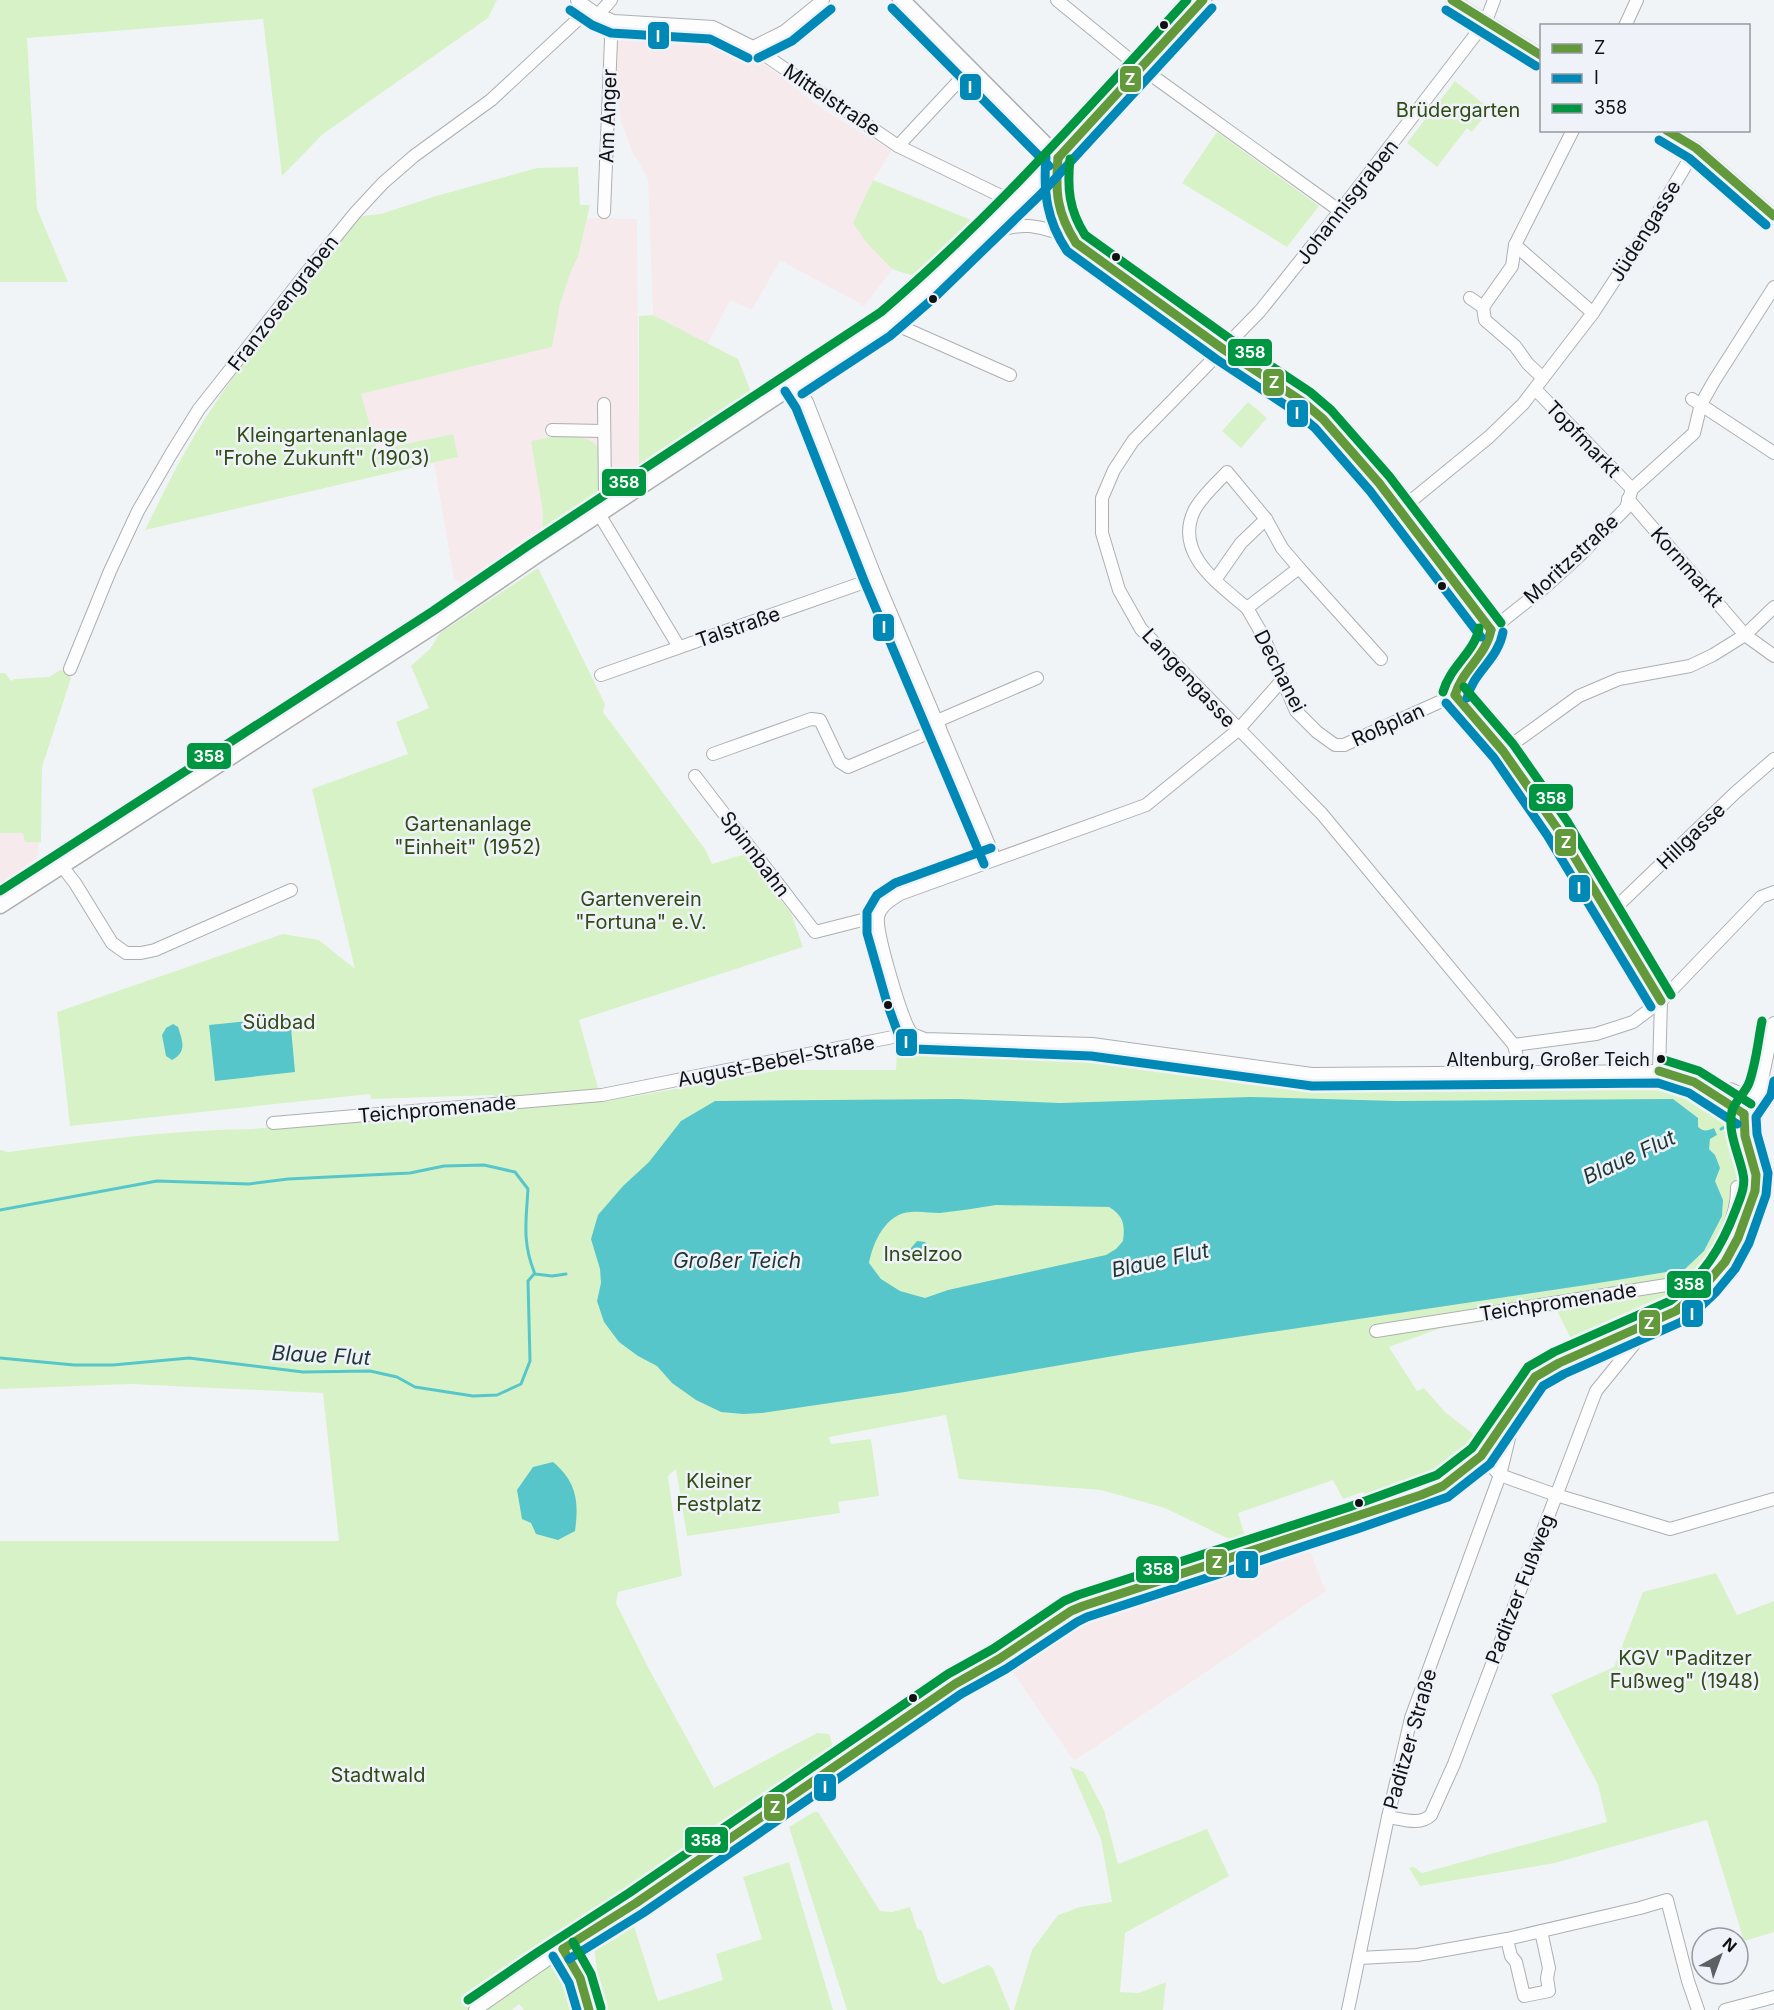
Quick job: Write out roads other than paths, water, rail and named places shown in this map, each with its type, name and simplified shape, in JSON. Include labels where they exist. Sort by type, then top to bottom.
[{"type":"main road","points":[[901,0],[1058,158]]},
{"type":"main road","points":[[0,905],[440,621],[866,338],[898,313],[976,241],[1147,73],[1203,0]]},
{"type":"street","points":[[577,0],[598,14]]},
{"type":"street","name":"Franzosengraben","points":[[70,669],[110,571],[138,511],[199,410],[356,212],[383,183],[414,156],[491,100],[598,14],[611,0]]},
{"type":"street","points":[[753,47],[785,31],[824,0]]},
{"type":"street","points":[[1057,0],[1147,73],[1342,209]]},
{"type":"street","points":[[1452,0],[1540,55]]},
{"type":"street","name":"Johannisgraben","points":[[1223,348],[1260,311],[1342,209],[1486,21],[1494,0]]},
{"type":"street","points":[[1626,24],[1637,0]]},
{"type":"street","name":"Mittelstraße","points":[[598,14],[614,21],[713,27],[753,47],[898,146],[1001,196],[1012,206]]},
{"type":"street","name":"Am Anger","points":[[598,14],[611,40],[604,212]]},
{"type":"street","points":[[898,146],[969,70]]},
{"type":"street","points":[[1668,132],[1696,148],[1774,216]]},
{"type":"street","points":[[1543,378],[1528,364],[1515,346],[1485,320],[1483,307],[1512,266],[1515,244],[1572,133]]},
{"type":"street","name":"Jüdengasse","points":[[1400,510],[1489,437],[1523,404],[1593,313],[1647,231],[1696,148]]},
{"type":"street","points":[[1058,158],[1055,194],[1063,222],[1076,243],[1303,402],[1323,419],[1350,448],[1400,510],[1491,630],[1491,639],[1460,679],[1455,695],[1503,752],[1557,828],[1661,1001],[1659,1071]]},
{"type":"street","points":[[976,241],[1016,225],[1037,226],[1071,237]]},
{"type":"street","points":[[1515,244],[1593,313]]},
{"type":"street","points":[[1774,287],[1714,381],[1697,402],[1774,453]]},
{"type":"street","points":[[1470,298],[1483,307]]},
{"type":"street","points":[[898,313],[906,329],[1010,375]]},
{"type":"street","name":"Langengasse","points":[[1223,348],[1133,441],[1114,470],[1102,498],[1102,533],[1119,590],[1141,629],[1322,814],[1514,1045]]},
{"type":"street","points":[[795,384],[807,402],[876,578],[995,859]]},
{"type":"street","name":"Topfmarkt","points":[[1535,389],[1630,494]]},
{"type":"street","name":"Moritzstraße","points":[[1491,630],[1545,587],[1579,556],[1626,508],[1630,494],[1657,465],[1694,433],[1697,402]]},
{"type":"street","points":[[604,404],[606,495],[604,510],[679,647]]},
{"type":"street","points":[[552,430],[603,431]]},
{"type":"street","name":"Dechanei","points":[[1266,519],[1227,472],[1199,503],[1192,519],[1189,536],[1191,547],[1197,561],[1247,608],[1262,634],[1296,711],[1317,732]]},
{"type":"street","name":"Kornmarkt","points":[[1630,494],[1745,635],[1774,656]]},
{"type":"street","points":[[1215,580],[1241,543],[1266,519],[1282,548],[1381,659]]},
{"type":"street","points":[[1247,608],[1299,568]]},
{"type":"street","name":"Talstraße","points":[[601,675],[876,578]]},
{"type":"street","points":[[1503,752],[1579,696],[1619,680],[1690,666],[1713,655],[1745,635],[1774,607]]},
{"type":"street","points":[[713,754],[811,719],[820,720],[840,762],[848,767],[1037,678]]},
{"type":"street","points":[[1283,679],[1238,730],[1146,805],[900,894],[885,904],[878,916],[879,931],[909,1030],[918,1038],[1103,1046],[1292,1073],[1659,1071],[1683,1076],[1700,1083],[1744,1114]]},
{"type":"street","name":"Roßplan","points":[[1317,732],[1335,745],[1344,745],[1455,695]]},
{"type":"street","name":"Hillgasse","points":[[1609,914],[1774,759]]},
{"type":"street","name":"Spinnbahn","points":[[695,776],[815,932],[878,916]]},
{"type":"street","points":[[61,865],[75,883],[112,943],[126,953],[155,950],[291,890]]},
{"type":"street","points":[[1521,1073],[1514,1045],[1596,1034],[1634,1022],[1661,1001],[1761,897],[1774,892]]},
{"type":"street","points":[[476,2010],[946,1690],[999,1659],[1071,1611],[1443,1486],[1481,1456],[1532,1381],[1545,1370],[1676,1311],[1708,1283],[1725,1262],[1738,1238],[1755,1191],[1756,1175],[1745,1136],[1744,1114],[1760,1089],[1774,1023]]},
{"type":"street","name":"August-Bebel-Straße","points":[[602,1095],[893,1037],[909,1030]]},
{"type":"street","points":[[1730,1089],[1753,1099]]},
{"type":"street","name":"Teichpromenade","points":[[273,1123],[602,1095]]},
{"type":"street","points":[[1756,1175],[1774,1176]]},
{"type":"street","points":[[1708,1283],[1704,1271],[1719,1247],[1734,1212],[1737,1187]]},
{"type":"street","name":"Teichpromenade","points":[[1376,1331],[1698,1280],[1708,1283]]},
{"type":"street","name":"Paditzer Fußweg","points":[[1388,1817],[1418,1821],[1426,1820],[1431,1815],[1454,1764],[1596,1391],[1635,1343],[1641,1328]]},
{"type":"street","name":"Paditzer Straße","points":[[1347,2010],[1404,1746],[1420,1692],[1500,1475],[1512,1426],[1509,1417]]},
{"type":"street","points":[[1481,1456],[1500,1475],[1556,1495],[1670,1528],[1774,1499]]},
{"type":"street","points":[[1359,1958],[1417,1955],[1507,1939],[1667,1900],[1698,2010]]},
{"type":"street","points":[[1507,1939],[1511,1956],[1516,1962],[1524,1996],[1549,1991],[1546,1978],[1549,1968],[1541,1931]]},
{"type":"street","points":[[563,1949],[571,1960],[586,1993],[589,2010]]},
{"type":"street","points":[[1725,2010],[1774,1996]]},
{"type":"water","points":[[290,1017],[295,1072],[215,1081],[209,1025]]},
{"type":"water","points":[[173,1024],[178,1027],[182,1050],[172,1060],[166,1056],[162,1035],[166,1028]]},
{"type":"water","name":"Großer Teich","points":[[1250,1097],[1396,1101],[1673,1099],[1698,1118],[1698,1127],[1702,1130],[1714,1128],[1717,1135],[1710,1139],[1709,1149],[1715,1155],[1720,1168],[1715,1181],[1723,1200],[1722,1216],[1704,1251],[1685,1269],[1137,1352],[905,1392],[762,1413],[721,1412],[696,1400],[672,1383],[657,1366],[619,1342],[604,1322],[597,1301],[601,1283],[600,1269],[591,1239],[598,1215],[623,1186],[649,1162],[681,1121],[715,1101],[958,1099],[1060,1103]],"holes":[[[996,1205],[1109,1207],[1121,1217],[1124,1235],[1123,1241],[1116,1249],[1106,1255],[948,1290],[925,1298],[900,1291],[881,1279],[869,1263],[882,1230],[894,1217],[902,1214],[940,1213]]]},
{"type":"water","points":[[917,1241],[928,1245],[929,1256],[925,1261],[918,1261],[911,1254],[911,1248]]},
{"type":"water","points":[[553,1462],[572,1485],[577,1511],[575,1531],[558,1540],[536,1534],[531,1523],[522,1519],[517,1490],[533,1467]]},
{"type":"waterway","name":"Blaue Flut","points":[[1721,1129],[1725,1127]]},
{"type":"waterway","name":"Blaue Flut","points":[[0,1210],[157,1181],[249,1184],[288,1179],[410,1173],[444,1166],[484,1165],[515,1172],[528,1189],[527,1242],[535,1274],[552,1276],[566,1274]]},
{"type":"waterway","name":"Blaue Flut","points":[[0,1358],[74,1365],[113,1365],[189,1358],[303,1372],[370,1371],[397,1377],[415,1387],[473,1396],[497,1395],[521,1384],[530,1361],[528,1281],[534,1274]]},
{"type":"place","name":"Altenburg, Großer Teich","points":[[1661,1059]]},
{"type":"park label","name":"Brüdergarten","points":[[1458,110]]},
{"type":"park label","name":"Kleingartenanlage \"Frohe Zukunft\" (1903)","points":[[322,446]]},
{"type":"park label","name":"Gartenanlage \"Einheit\" (1952)","points":[[468,836]]},
{"type":"park label","name":"Gartenverein \"Fortuna\" e.V.","points":[[641,910]]},
{"type":"park label","name":"Südbad","points":[[279,1022]]},
{"type":"park label","name":"Inselzoo","points":[[923,1254]]},
{"type":"park label","name":"Kleiner Festplatz","points":[[719,1492]]},
{"type":"park label","name":"KGV \"Paditzer Fußweg\" (1948)","points":[[1685,1670]]},
{"type":"park label","name":"Stadtwald","points":[[378,1775]]}]
